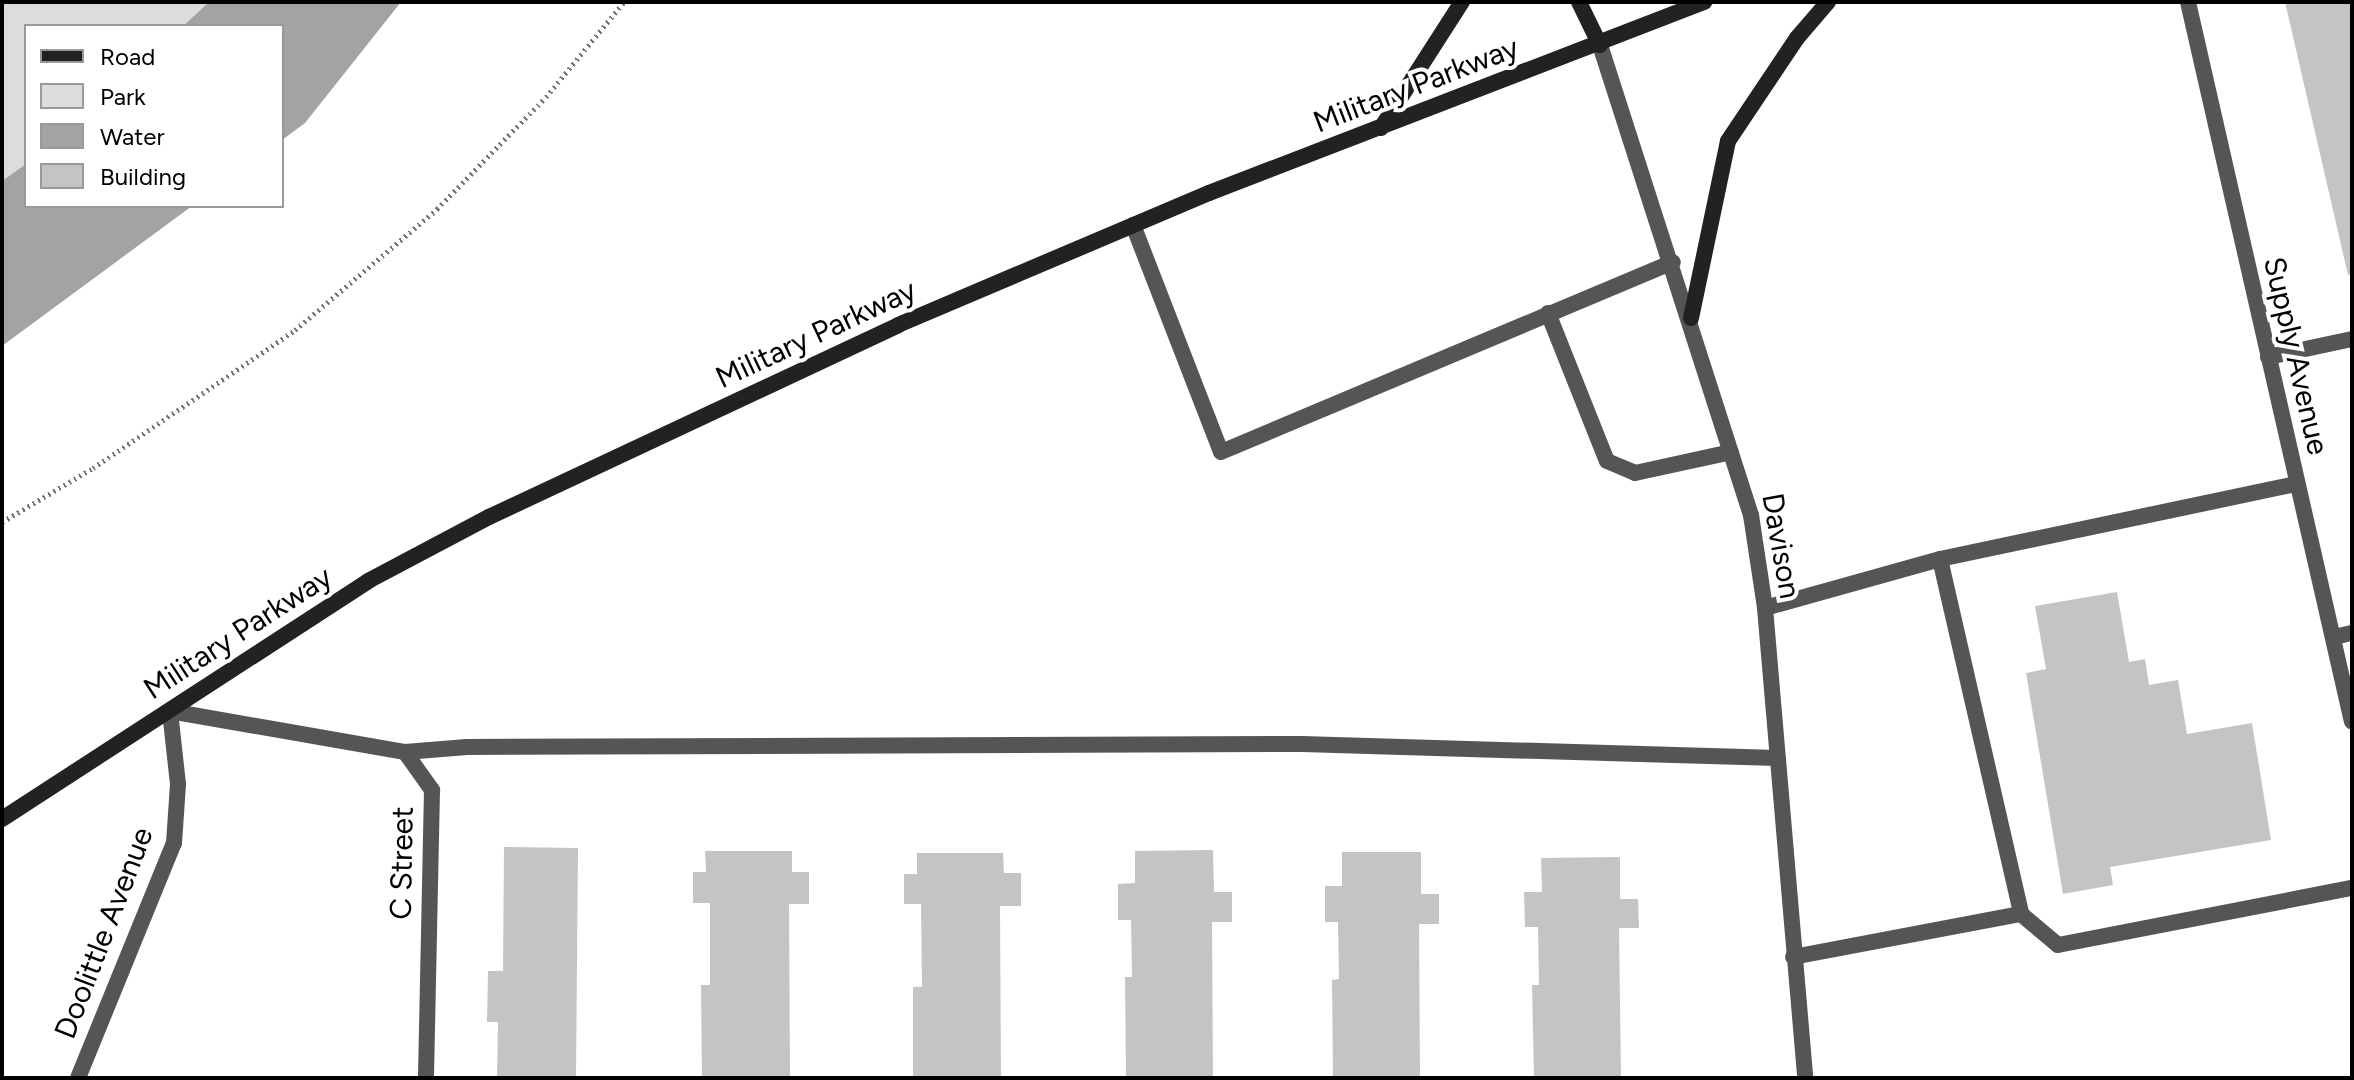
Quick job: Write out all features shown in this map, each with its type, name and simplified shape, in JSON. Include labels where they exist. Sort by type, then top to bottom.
[{"type":"street","points":[[1381,128],[1462,2]]},
{"type":"street","name":"Davison","points":[[1579,2],[1600,45]]},
{"type":"street","name":"Davison","points":[[1588,2],[1691,318],[1751,515],[1765,608],[1805,1078]]},
{"type":"street","name":"Military Parkway","points":[[2,819],[368,581],[489,517],[898,325],[1133,225],[1704,2]]},
{"type":"street","points":[[1691,318],[1728,141],[1797,38],[1828,2]]},
{"type":"street","name":"Supply Avenue","points":[[2188,2],[2352,722]]},
{"type":"street","points":[[1133,225],[1221,452],[1673,262]]},
{"type":"street","points":[[1548,313],[1607,461],[1635,473],[1731,452]]},
{"type":"street","points":[[2268,357],[2352,339]]},
{"type":"street","points":[[1765,608],[1940,559],[2297,484]]},
{"type":"street","points":[[1940,559],[2021,914],[2058,945],[2352,888]]},
{"type":"street","points":[[2334,637],[2352,633]]},
{"type":"street","points":[[170,711],[405,752],[467,747],[1302,744],[1778,758]]},
{"type":"street","name":"Doolittle Avenue","points":[[78,1078],[174,843],[178,784],[170,711]]},
{"type":"street","name":"C Street","points":[[405,752],[432,790],[426,1078]]},
{"type":"street","points":[[1793,957],[2021,914]]},
{"type":"path","points":[[2,522],[93,468],[295,330],[437,209],[546,97],[624,2]]},
{"type":"green space","points":[[2,2],[209,2],[185,24],[24,24],[24,165],[2,181]]},
{"type":"water","points":[[209,2],[401,2],[305,123],[284,139],[284,24],[185,24]]},
{"type":"water","points":[[24,165],[24,208],[189,208],[2,346],[2,181]]},
{"type":"building","points":[[2285,2],[2352,2],[2352,274],[2348,275]]},
{"type":"building","points":[[2117,592],[2129,662],[2145,659],[2149,685],[2178,680],[2187,734],[2252,723],[2271,840],[2110,867],[2113,885],[2063,894],[2026,673],[2046,669],[2035,606]]},
{"type":"building","points":[[504,847],[578,848],[576,1078],[497,1078],[498,1022],[487,1022],[488,971],[503,971]]},
{"type":"building","points":[[1213,850],[1214,892],[1232,892],[1232,922],[1212,922],[1213,1078],[1126,1078],[1125,977],[1132,977],[1131,920],[1118,920],[1118,884],[1135,883],[1135,851]]},
{"type":"building","points":[[705,851],[792,851],[792,872],[809,872],[809,904],[789,904],[790,1078],[702,1078],[701,985],[710,985],[710,903],[693,903],[693,872],[706,872]]},
{"type":"building","points":[[1342,852],[1421,852],[1421,894],[1439,894],[1439,924],[1419,924],[1420,1078],[1333,1078],[1332,980],[1339,979],[1338,922],[1325,922],[1325,886],[1342,886]]},
{"type":"building","points":[[917,853],[1003,853],[1004,873],[1021,873],[1021,906],[1000,906],[1001,1078],[913,1078],[913,987],[922,987],[921,904],[904,904],[904,874],[917,874]]},
{"type":"building","points":[[1620,857],[1620,899],[1638,899],[1639,928],[1619,928],[1621,1078],[1534,1078],[1532,985],[1539,985],[1538,927],[1525,927],[1524,892],[1542,892],[1541,858]]}]
